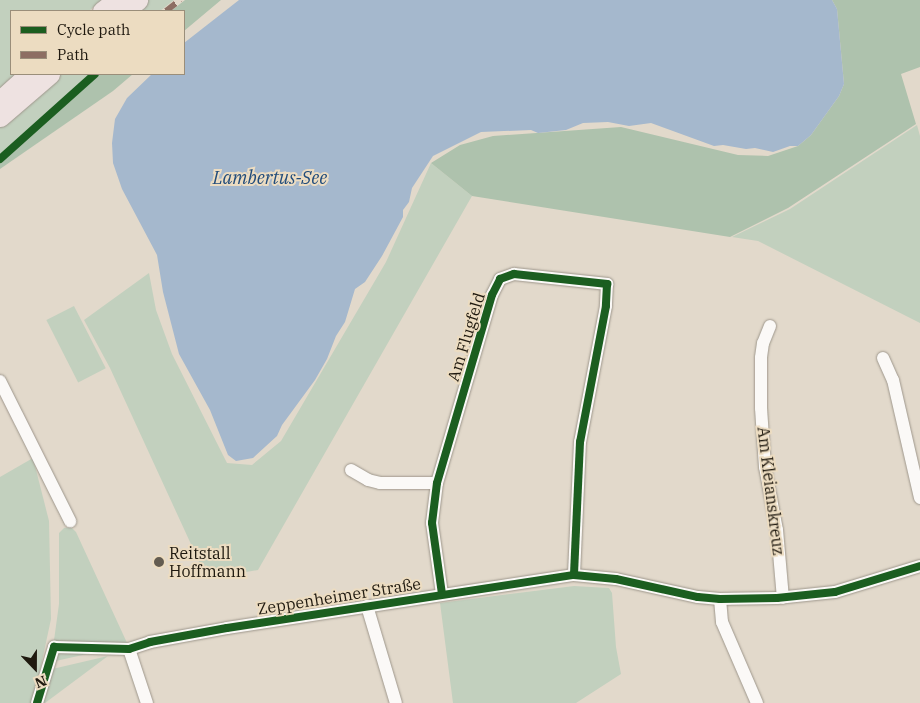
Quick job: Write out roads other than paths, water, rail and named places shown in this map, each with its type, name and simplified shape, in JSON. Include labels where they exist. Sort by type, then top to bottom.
[{"type":"highway","points":[[103,10],[116,0]]},
{"type":"highway","points":[[125,10],[138,0]]},
{"type":"highway","points":[[0,100],[28,75]]},
{"type":"highway","points":[[0,118],[49,75]]},
{"type":"street","name":"Am Flugfeld","points":[[442,594],[432,523],[437,484],[492,295],[500,279],[514,274],[607,284],[606,306],[579,453],[574,576]]},
{"type":"street","name":"Am Kleianskreuz","points":[[770,326],[763,343],[761,358],[761,408],[765,466],[777,530],[783,598]]},
{"type":"street","points":[[883,358],[893,380],[920,498]]},
{"type":"street","points":[[0,381],[70,521]]},
{"type":"street","points":[[351,470],[368,480],[380,483],[437,484]]},
{"type":"street","name":"Zeppenheimer Straße","points":[[37,703],[54,648],[129,649],[150,642],[227,628],[442,594],[574,576],[616,579],[698,597],[720,599],[783,598],[835,592],[920,566]]},
{"type":"street","points":[[720,599],[722,622],[757,703]]},
{"type":"street","points":[[367,606],[396,703]]},
{"type":"street","points":[[129,649],[147,703]]},
{"type":"water","name":"Lambertus-See","points":[[239,0],[832,0],[837,9],[844,84],[839,96],[811,135],[798,146],[790,146],[773,152],[755,148],[714,146],[651,123],[629,126],[608,122],[583,123],[566,130],[538,133],[531,130],[481,132],[433,156],[412,188],[409,202],[403,210],[403,217],[382,256],[365,282],[355,289],[345,322],[336,336],[327,359],[315,380],[282,425],[277,436],[253,458],[236,461],[228,455],[210,410],[179,354],[163,292],[157,255],[122,189],[113,163],[112,143],[115,119],[127,98],[151,75],[185,75],[185,42]]},
{"type":"place","name":"Reitstall Hoffmann","points":[[159,562]]}]
